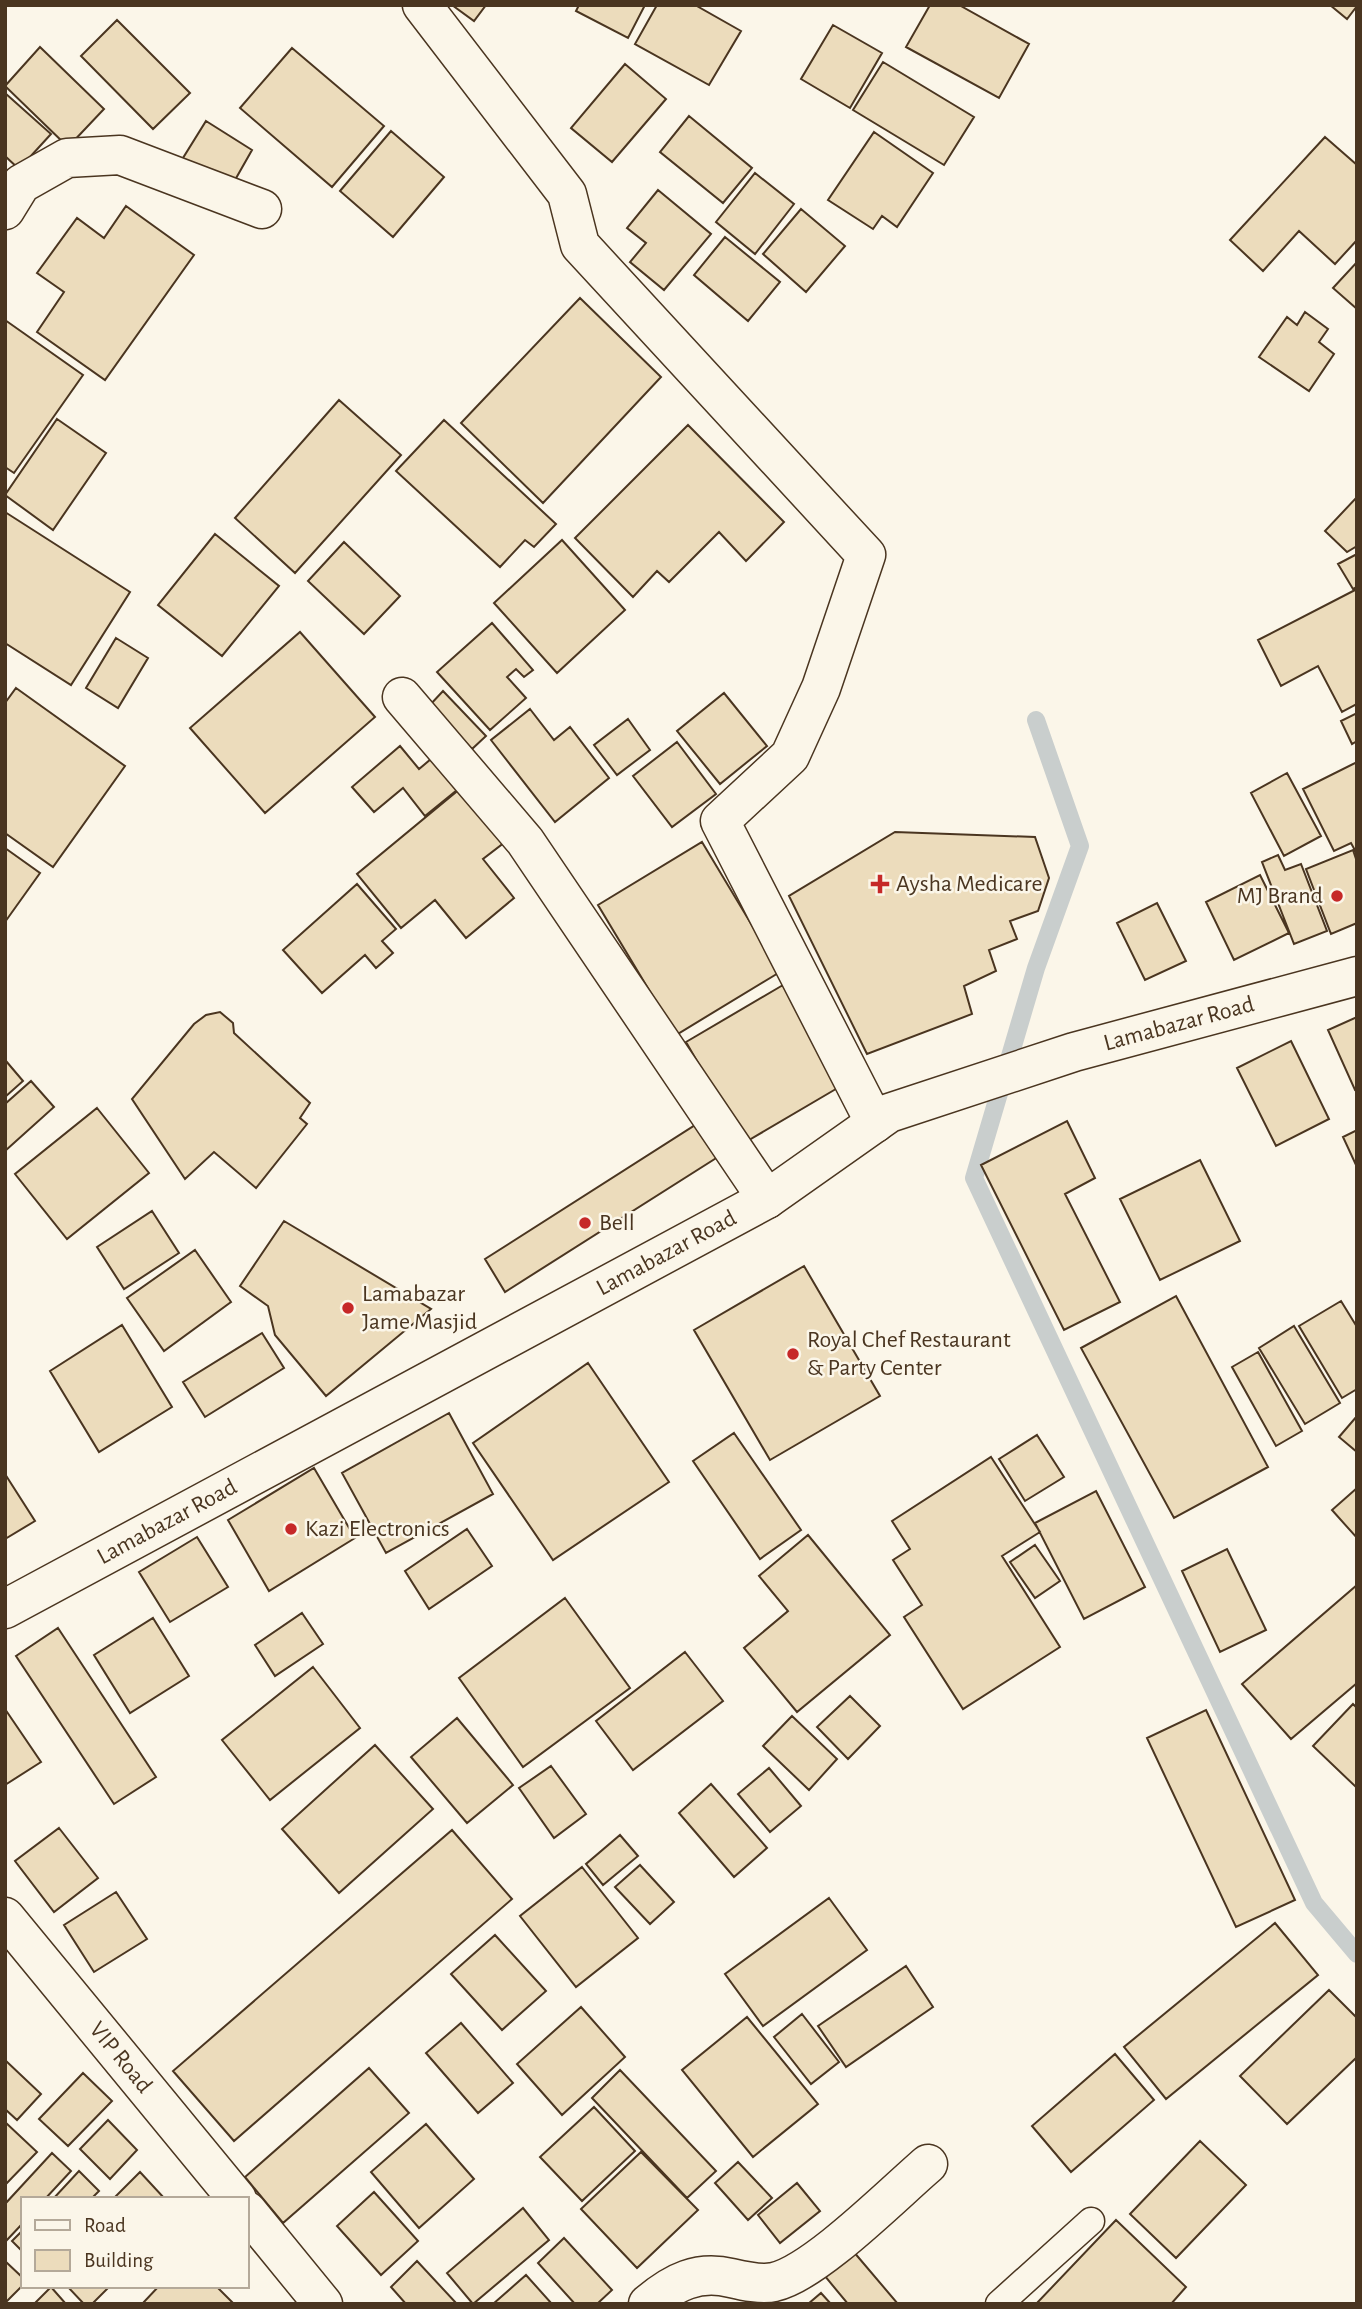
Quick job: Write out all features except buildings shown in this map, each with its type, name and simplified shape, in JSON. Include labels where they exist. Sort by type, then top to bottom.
[{"type":"street","points":[[422,5],[567,194],[580,244],[866,555],[821,688],[790,756],[720,821],[882,1118]]},
{"type":"street","points":[[5,210],[21,184],[67,158],[120,155],[262,209]]},
{"type":"street","points":[[402,697],[525,841],[767,1199]]},
{"type":"street","name":"Lamabazar Road","points":[[5,1609],[767,1199],[882,1118],[1074,1052],[1357,976]]},
{"type":"street","name":"VIP Road","points":[[7,1923],[235,2197]]},
{"type":"street","points":[[648,2304],[689,2277],[713,2274],[743,2281],[773,2283],[803,2271],[928,2164]]},
{"type":"street","points":[[248,2212],[323,2304]]},
{"type":"lane","points":[[999,2304],[1091,2221]]},
{"type":"waterway","points":[[1036,720],[1080,846],[1036,968],[974,1178],[1314,1903],[1357,1954]]},
{"type":"place","name":"Aysha Medicare","points":[[880,884]]},
{"type":"place","name":"MJ Brand","points":[[1337,896]]},
{"type":"place","name":"Bell","points":[[585,1223]]},
{"type":"place","name":"Lamabazar Jame Masjid","points":[[348,1308]]},
{"type":"place","name":"Royal Chef Restaurant & Party Center","points":[[793,1354]]},
{"type":"place","name":"Kazi Electronics","points":[[291,1529]]}]
